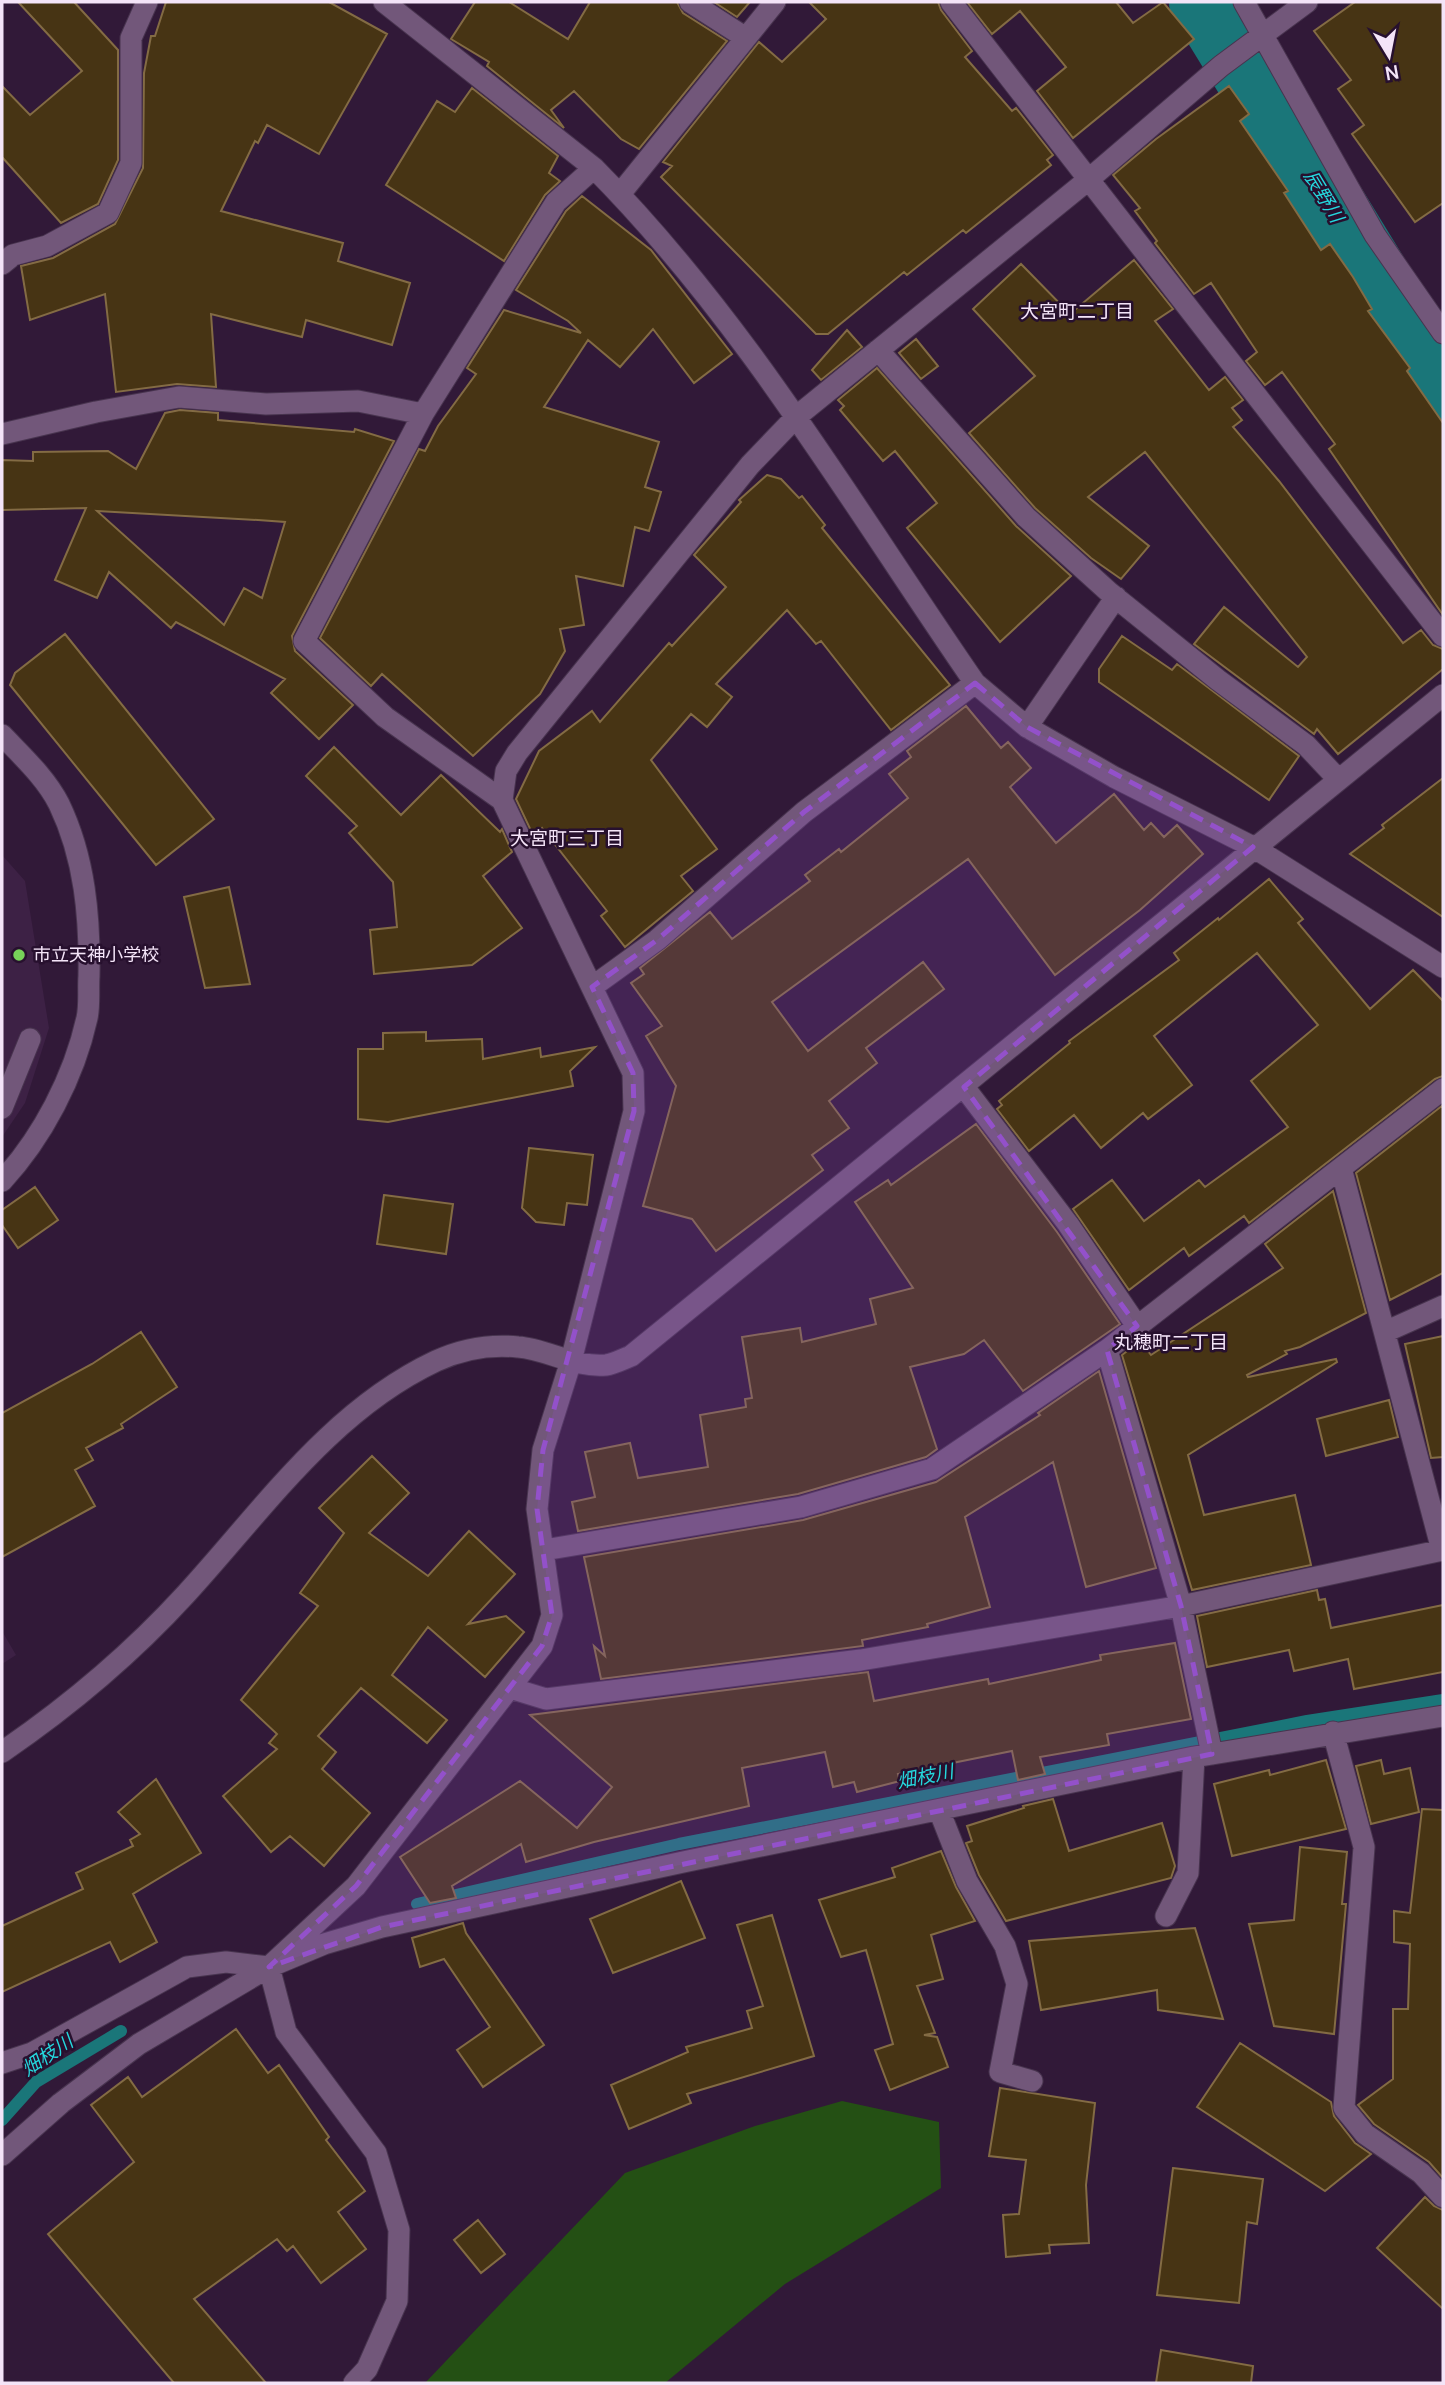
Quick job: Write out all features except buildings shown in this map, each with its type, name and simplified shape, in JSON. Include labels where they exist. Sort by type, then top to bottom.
[{"type":"street","points":[[2,264],[13,255],[47,246],[108,213],[131,163],[131,38],[146,2]]},
{"type":"street","points":[[384,2],[594,168],[620,194],[739,337],[975,683],[1027,727],[1114,777],[1253,847],[1443,967]]},
{"type":"street","points":[[690,2],[746,38]]},
{"type":"street","points":[[620,194],[775,2]]},
{"type":"street","points":[[951,2],[1443,636]]},
{"type":"street","points":[[1244,2],[1256,40],[1375,235],[1443,333]]},
{"type":"street","points":[[502,800],[506,771],[517,752],[750,465],[796,417],[1088,180],[1221,66],[1307,2]]},
{"type":"street","points":[[2,2063],[32,2053],[187,1967],[226,1962],[269,1967],[356,1886],[542,1646],[552,1615],[537,1509],[543,1450],[571,1361],[634,1111],[633,1073],[502,800],[386,717],[304,641],[423,414],[556,202],[594,168]]},
{"type":"street","points":[[877,350],[1026,517],[1116,597],[1218,680],[1306,745],[1338,779]]},
{"type":"street","points":[[2,433],[96,411],[179,397],[266,404],[358,401],[423,414]]},
{"type":"street","points":[[1027,727],[1116,597]]},
{"type":"street","points":[[592,987],[657,940],[804,812],[975,683]]},
{"type":"street","points":[[2,1752],[122,1657],[184,1596],[329,1433],[376,1395],[436,1361],[472,1347],[519,1347],[571,1361],[606,1365],[631,1356],[1443,695]]},
{"type":"street","points":[[2,734],[29,763],[58,802],[71,832],[83,876],[90,930],[88,1017],[64,1086],[54,1107],[2,1181]]},
{"type":"street","points":[[2,1108],[30,1039]]},
{"type":"street","points":[[964,1087],[1068,1224],[1137,1326]]},
{"type":"street","points":[[544,1550],[802,1507],[932,1469],[1107,1350],[1443,1089]]},
{"type":"street","points":[[510,1688],[546,1699],[861,1660],[1181,1606],[1443,1550],[1341,1168]]},
{"type":"street","points":[[1385,1332],[1443,1306]]},
{"type":"street","points":[[1107,1350],[1181,1606],[1206,1745],[1188,1873],[1166,1916]]},
{"type":"street","points":[[2,2155],[61,2103],[139,2044],[269,1967],[324,1944],[382,1927],[939,1810],[1206,1745],[1333,1732],[1443,1716]]},
{"type":"street","points":[[1333,1732],[1364,1847],[1344,2108],[1365,2134],[1421,2173],[1443,2197]]},
{"type":"street","points":[[939,1810],[967,1881],[1005,1946],[1017,1984],[1000,2072],[1032,2081]]},
{"type":"street","points":[[269,1967],[286,2032],[376,2153],[400,2230],[397,2301],[367,2369],[354,2383]]},
{"type":"highlighted area","points":[[975,683],[1027,727],[1253,847],[964,1087],[1137,1326],[1107,1350],[1181,1606],[1212,1754],[382,1927],[269,1967],[356,1886],[542,1646],[552,1615],[537,1509],[543,1450],[634,1111],[633,1073],[592,987],[657,940],[804,812]]},
{"type":"shaded area","name":"市立天神小学校","points":[[2,855],[25,881],[49,1028],[25,1103],[2,1137]]},
{"type":"shaded area","points":[[2,1631],[16,1655],[2,1664]]},
{"type":"green space","points":[[842,2101],[939,2122],[941,2188],[785,2284],[665,2383],[425,2383],[625,2173],[755,2126]]},
{"type":"waterway","name":"辰野川","points":[[1205,2],[1443,390]]},
{"type":"waterway","name":"畑枝川","points":[[417,1904],[679,1844],[1307,1721],[1443,1700]]},
{"type":"waterway","name":"畑枝川","points":[[2,2120],[36,2082],[121,2031]]},
{"type":"place","name":"市立天神小学校","points":[[19,955]]},
{"type":"district","name":"大宮町二丁目","points":[[1077,311]]},
{"type":"district","name":"大宮町三丁目","points":[[567,838]]},
{"type":"district","name":"丸穂町二丁目","points":[[1171,1342]]}]
